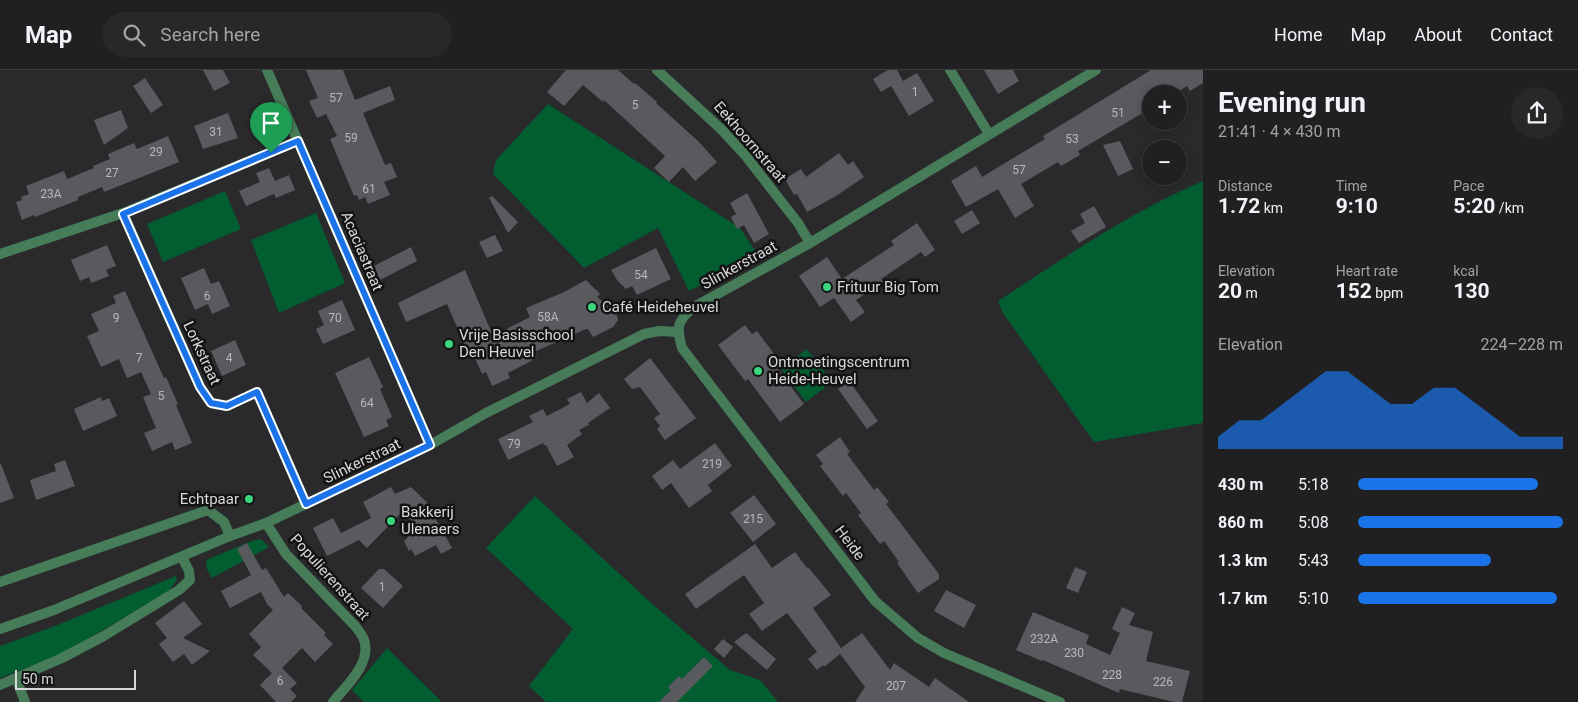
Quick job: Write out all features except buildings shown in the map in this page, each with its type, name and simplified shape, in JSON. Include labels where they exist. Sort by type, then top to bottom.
[{"type":"street","name":"Acaciastraat","points":[[267,70],[430,445]]},
{"type":"street","name":"Eekhoornstraat","points":[[657,70],[721,129],[745,156],[798,223],[810,243]]},
{"type":"street","points":[[950,70],[989,134]]},
{"type":"street","name":"Slinkerstraat","points":[[0,629],[54,610],[230,536],[266,523],[430,445],[486,413],[644,334],[659,331],[677,332],[682,318],[694,307],[810,243],[1096,70]]},
{"type":"street","points":[[0,254],[123,214],[298,141]]},
{"type":"street","name":"Lorkstraat","points":[[123,214],[200,387],[211,403],[227,406],[257,392],[306,504]]},
{"type":"street","name":"Heide","points":[[677,332],[682,348],[876,601],[918,638],[944,653],[1060,702]]},
{"type":"street","points":[[0,582],[208,510],[224,522],[230,536]]},
{"type":"street","name":"Populierenstraat","points":[[266,523],[286,554],[356,627],[364,639],[366,651],[364,661],[333,702]]},
{"type":"street","points":[[0,685],[70,654],[102,637],[178,590],[190,580],[189,570],[182,557]]},
{"type":"street","points":[[16,678],[25,702]]},
{"type":"green space","points":[[548,104],[740,228],[758,255],[689,291],[658,228],[584,268],[493,174],[496,160]]},
{"type":"green space","points":[[1203,181],[1203,423],[1094,442],[1003,313],[998,301],[1123,221]]},
{"type":"green space","points":[[225,191],[241,229],[163,262],[147,224]]},
{"type":"green space","points":[[316,213],[345,283],[279,313],[251,240]]},
{"type":"green space","points":[[807,349],[832,382],[806,402],[781,369]]},
{"type":"green space","points":[[535,496],[649,601],[730,670],[760,680],[778,702],[546,702],[529,686],[573,629],[486,548]]},
{"type":"green space","points":[[261,539],[269,547],[212,578],[207,569],[206,560]]},
{"type":"green space","points":[[176,576],[177,580],[169,591],[62,654],[0,678],[0,646],[55,626]]},
{"type":"green space","points":[[387,648],[440,702],[364,702],[352,690]]},
{"type":"place","name":"Frituur Big Tom","points":[[827,287]]},
{"type":"place","name":"Café Heideheuvel","points":[[592,307]]},
{"type":"place","name":"Vrije Basisschool Den Heuvel","points":[[449,344]]},
{"type":"place","name":"Ontmoetingscentrum Heide-Heuvel","points":[[758,371]]},
{"type":"place","name":"Echtpaar","points":[[249,499]]},
{"type":"place","name":"Bakkerij Ulenaers","points":[[391,521]]},
{"type":"route","points":[[298,141],[430,445],[306,504],[257,392],[227,406],[211,403],[200,387],[123,214],[271,153],[298,141]]}]
